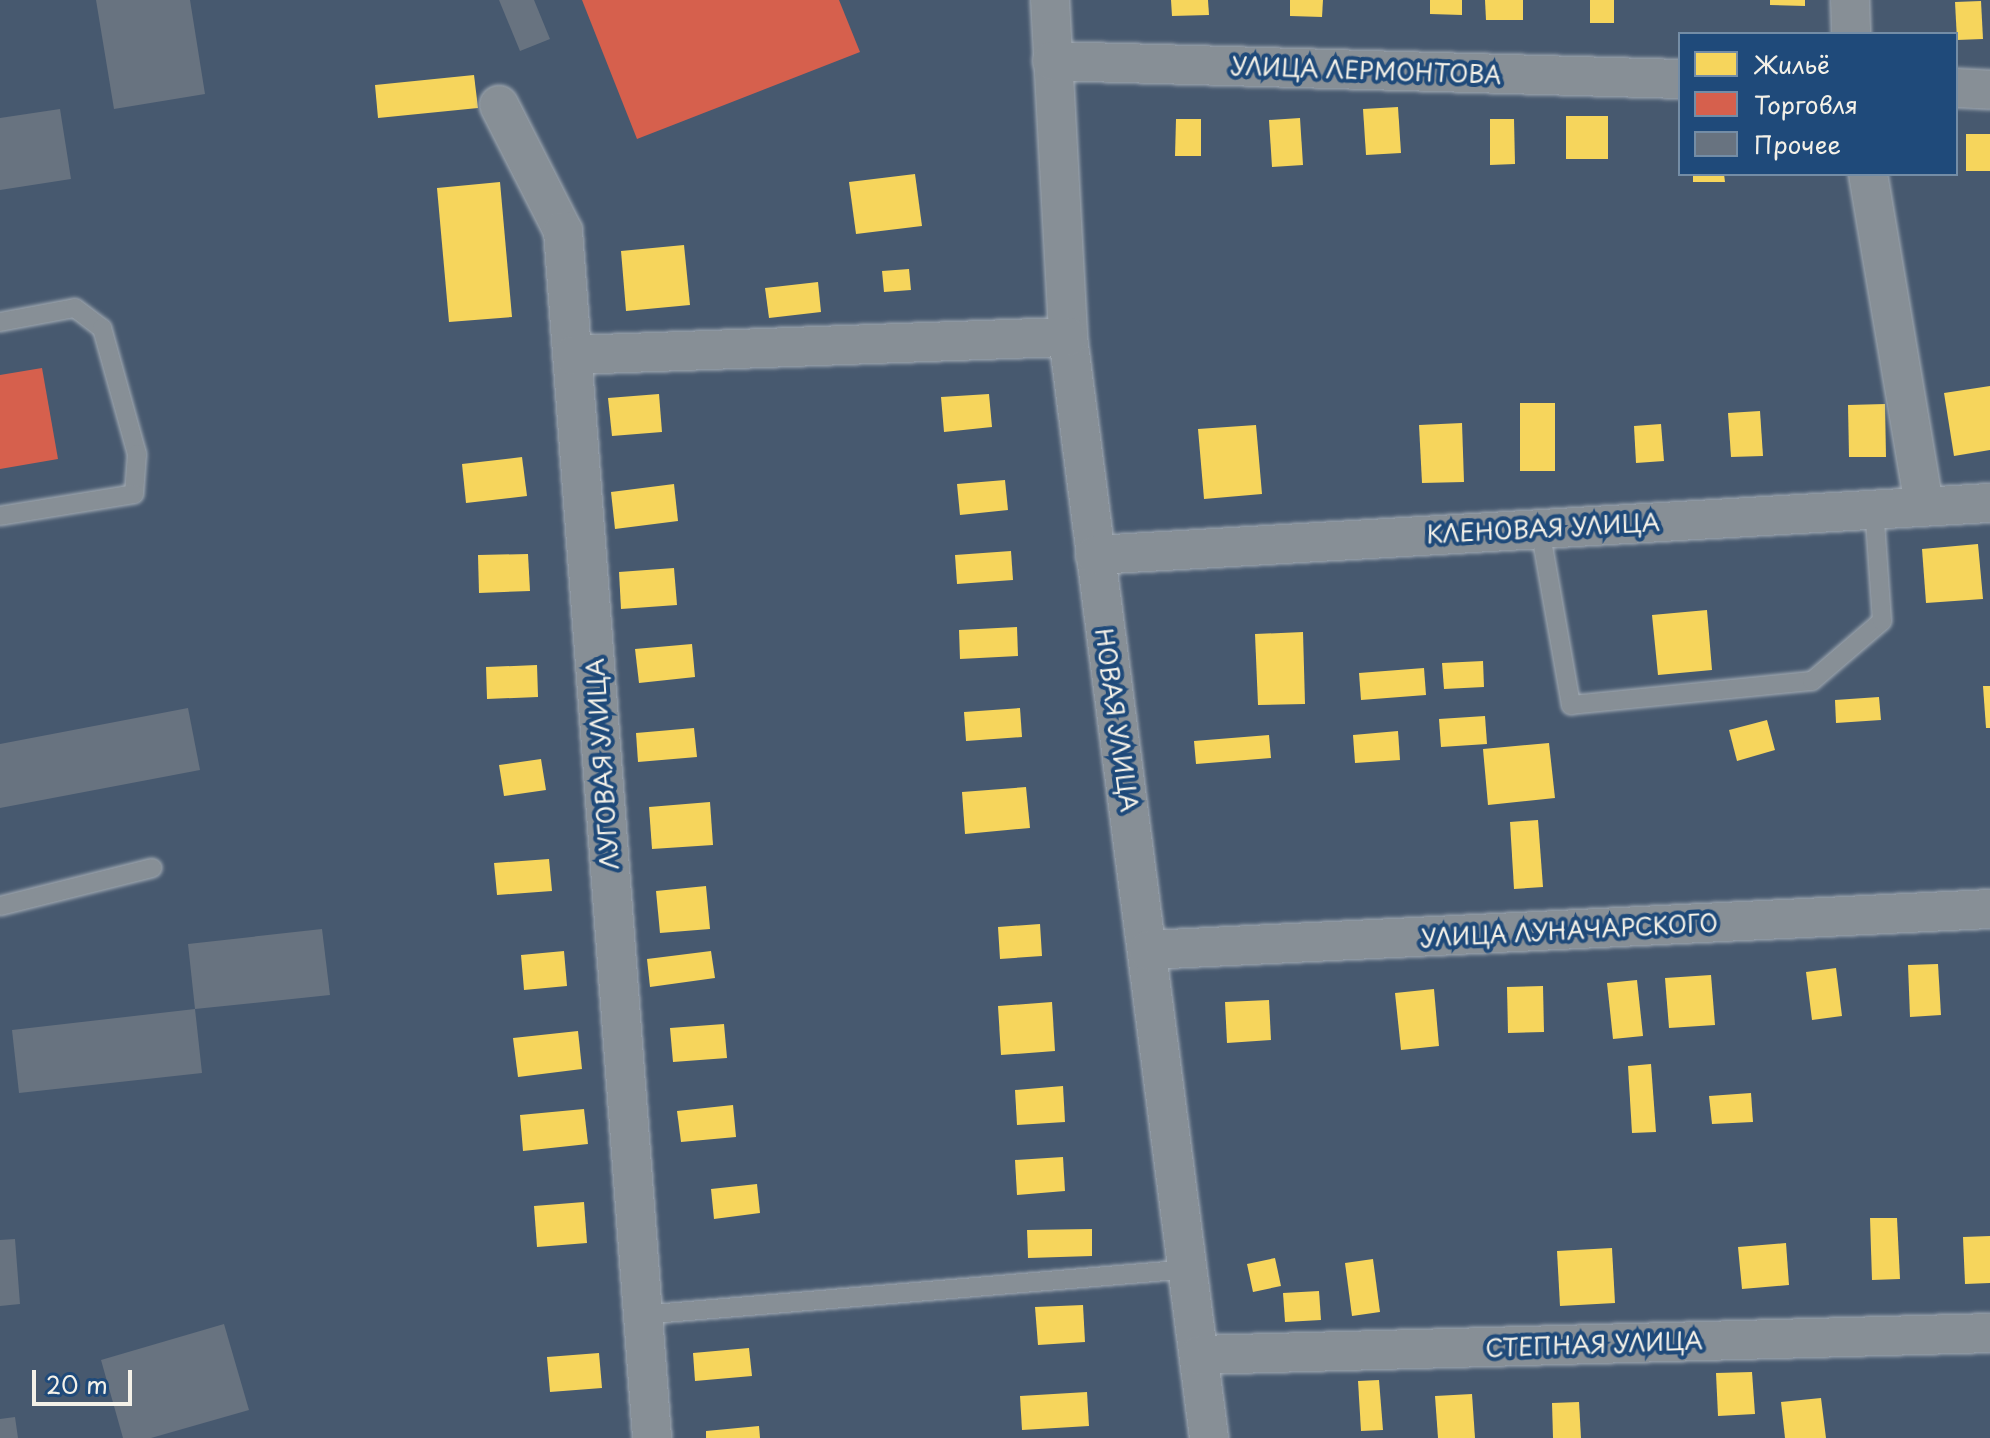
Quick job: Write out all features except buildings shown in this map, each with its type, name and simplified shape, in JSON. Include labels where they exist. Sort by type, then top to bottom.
[{"type":"street","name":"НОВАЯ УЛИЦА","points":[[1050,0],[1068,337],[1190,1269],[1209,1438]]},
{"type":"street","points":[[1850,0],[1851,32]]},
{"type":"street","name":"УЛИЦА ЛЕРМОНТОВА","points":[[1052,61],[1678,79]]},
{"type":"street","points":[[1958,88],[1990,90]]},
{"type":"street","name":"ЛУГОВАЯ УЛИЦА","points":[[499,105],[563,231],[652,1438]]},
{"type":"street","points":[[1868,176],[1924,505]]},
{"type":"street","points":[[573,355],[1068,337]]},
{"type":"street","name":"КЛЕНОВАЯ УЛИЦА","points":[[1095,555],[1990,503]]},
{"type":"street","name":"УЛИЦА ЛУНАЧАРСКОГО","points":[[1148,950],[1990,909]]},
{"type":"street","name":"СТЕПНАЯ УЛИЦА","points":[[1199,1355],[1990,1333]]},
{"type":"lane","points":[[0,322],[75,308],[102,328],[137,454],[134,494],[0,516]]},
{"type":"lane","points":[[1540,529],[1571,705],[1812,681],[1882,621],[1874,508]]},
{"type":"lane","points":[[0,906],[152,868]]},
{"type":"lane","points":[[641,1315],[1190,1269]]}]
